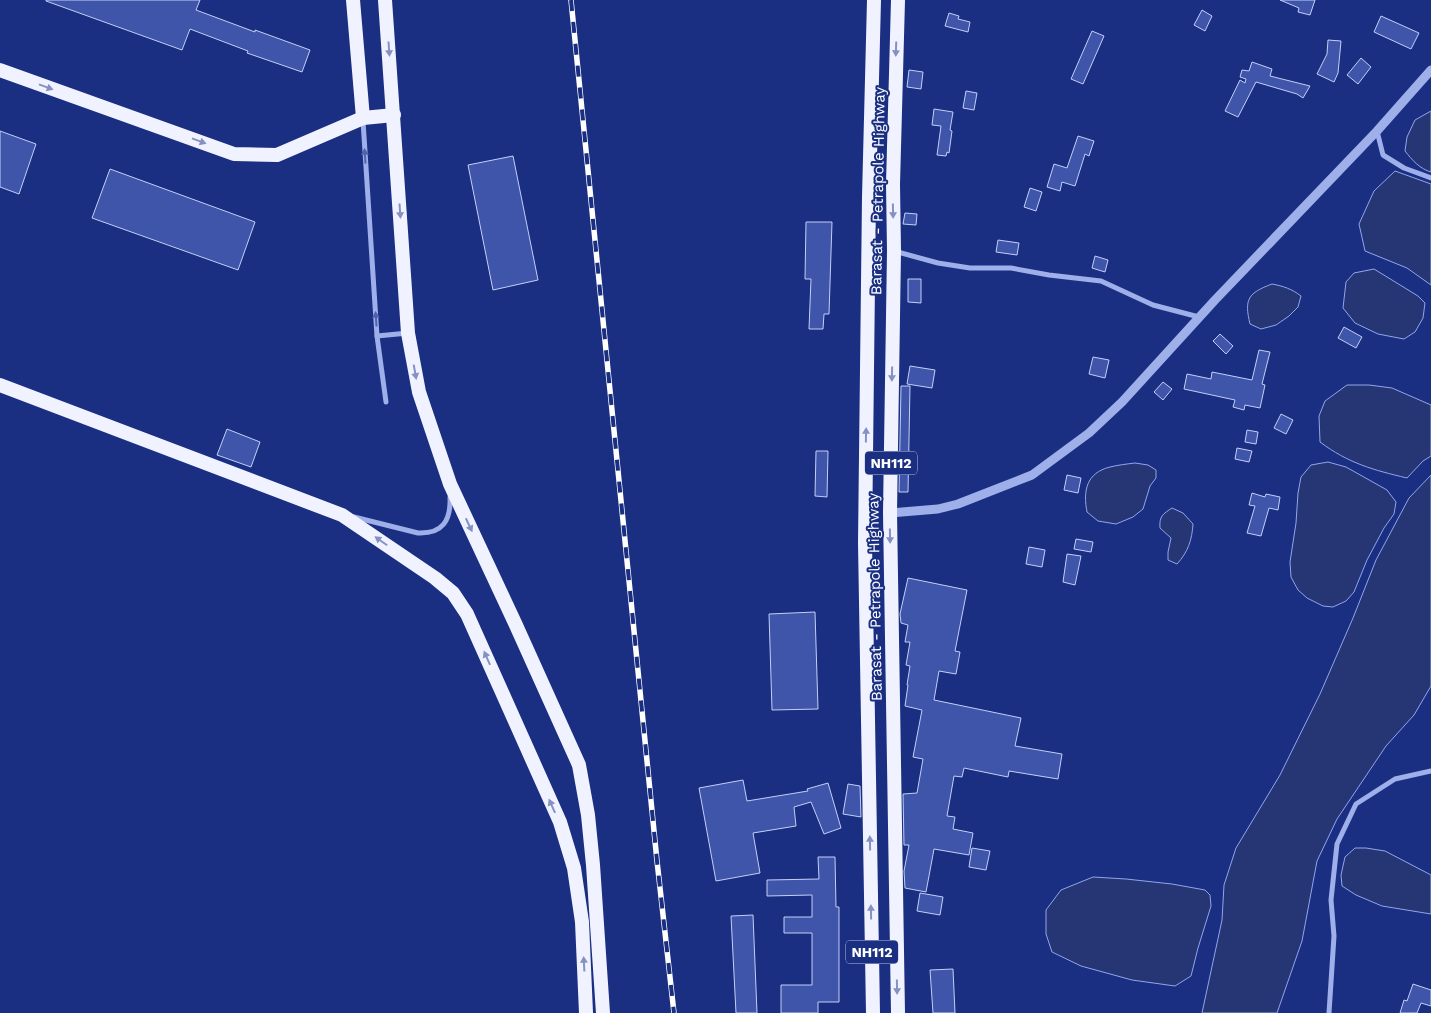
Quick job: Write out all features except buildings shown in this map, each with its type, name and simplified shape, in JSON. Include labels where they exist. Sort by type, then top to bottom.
[{"type":"highway","points":[[353,0],[363,118]]},
{"type":"highway","points":[[385,0],[408,333],[419,392],[450,484],[579,765],[588,815],[593,864],[603,1013]]},
{"type":"highway","name":"Barasat - Petrapole Highway","points":[[873,1013],[865,533],[869,197],[874,0]]},
{"type":"highway","name":"Barasat - Petrapole Highway","points":[[898,0],[893,184],[894,251],[890,513],[898,1013]]},
{"type":"highway","points":[[0,70],[234,154],[277,155],[363,118],[394,115]]},
{"type":"highway","points":[[0,385],[342,514],[435,578],[453,593],[467,614],[560,822],[574,868],[582,922],[586,1013]]},
{"type":"street","points":[[890,513],[938,509],[958,504],[1032,475],[1090,433],[1122,402],[1199,317],[1377,131],[1431,70]]},
{"type":"street","points":[[363,118],[378,336],[386,402]]},
{"type":"street","points":[[1377,131],[1383,155],[1404,168],[1431,178]]},
{"type":"street","points":[[894,251],[938,264],[970,268],[1011,268],[1049,276],[1100,281],[1153,305],[1199,317]]},
{"type":"street","points":[[378,336],[408,333]]},
{"type":"street","points":[[342,514],[427,534],[435,531],[448,520],[450,484]]},
{"type":"street","points":[[1329,1013],[1334,936],[1331,900],[1336,844],[1356,804],[1395,780],[1431,771]]},
{"type":"water","points":[[1431,111],[1431,172],[1413,161],[1405,151],[1407,137],[1415,120]]},
{"type":"water","points":[[1395,171],[1431,184],[1431,285],[1407,268],[1365,251],[1359,224],[1374,191]]},
{"type":"water","points":[[1374,269],[1418,296],[1425,303],[1423,318],[1415,332],[1404,339],[1378,334],[1355,323],[1343,308],[1346,282],[1354,273]]},
{"type":"water","points":[[1272,284],[1287,288],[1301,296],[1298,307],[1289,316],[1276,325],[1261,329],[1250,324],[1248,303],[1253,294]]},
{"type":"water","points":[[1347,385],[1392,388],[1431,405],[1431,456],[1423,461],[1407,478],[1351,461],[1320,442],[1319,416],[1325,401]]},
{"type":"water","points":[[1328,462],[1346,467],[1387,490],[1396,502],[1394,514],[1384,528],[1367,560],[1354,592],[1346,601],[1333,607],[1323,606],[1307,598],[1298,590],[1291,577],[1290,562],[1301,477],[1311,465]]},
{"type":"water","points":[[1135,463],[1148,465],[1156,470],[1156,478],[1150,486],[1143,509],[1133,517],[1116,524],[1098,521],[1087,512],[1086,490],[1091,478],[1102,470],[1113,466]]},
{"type":"water","points":[[1431,475],[1431,686],[1414,715],[1386,746],[1337,819],[1317,861],[1302,941],[1277,1013],[1202,1013],[1222,920],[1224,885],[1236,848],[1280,775],[1320,694],[1376,560],[1409,498]]},
{"type":"water","points":[[1172,508],[1183,513],[1193,524],[1189,546],[1177,564],[1168,560],[1171,538],[1160,528],[1162,516]]},
{"type":"water","points":[[1355,848],[1385,851],[1431,875],[1431,914],[1382,906],[1356,895],[1342,886],[1341,875],[1345,857]]},
{"type":"water","points":[[1093,877],[1172,884],[1205,890],[1210,895],[1211,906],[1191,976],[1175,986],[1132,980],[1081,966],[1052,952],[1046,934],[1046,910],[1061,890]]},
{"type":"railway","points":[[571,0],[657,861],[674,1013]]}]
